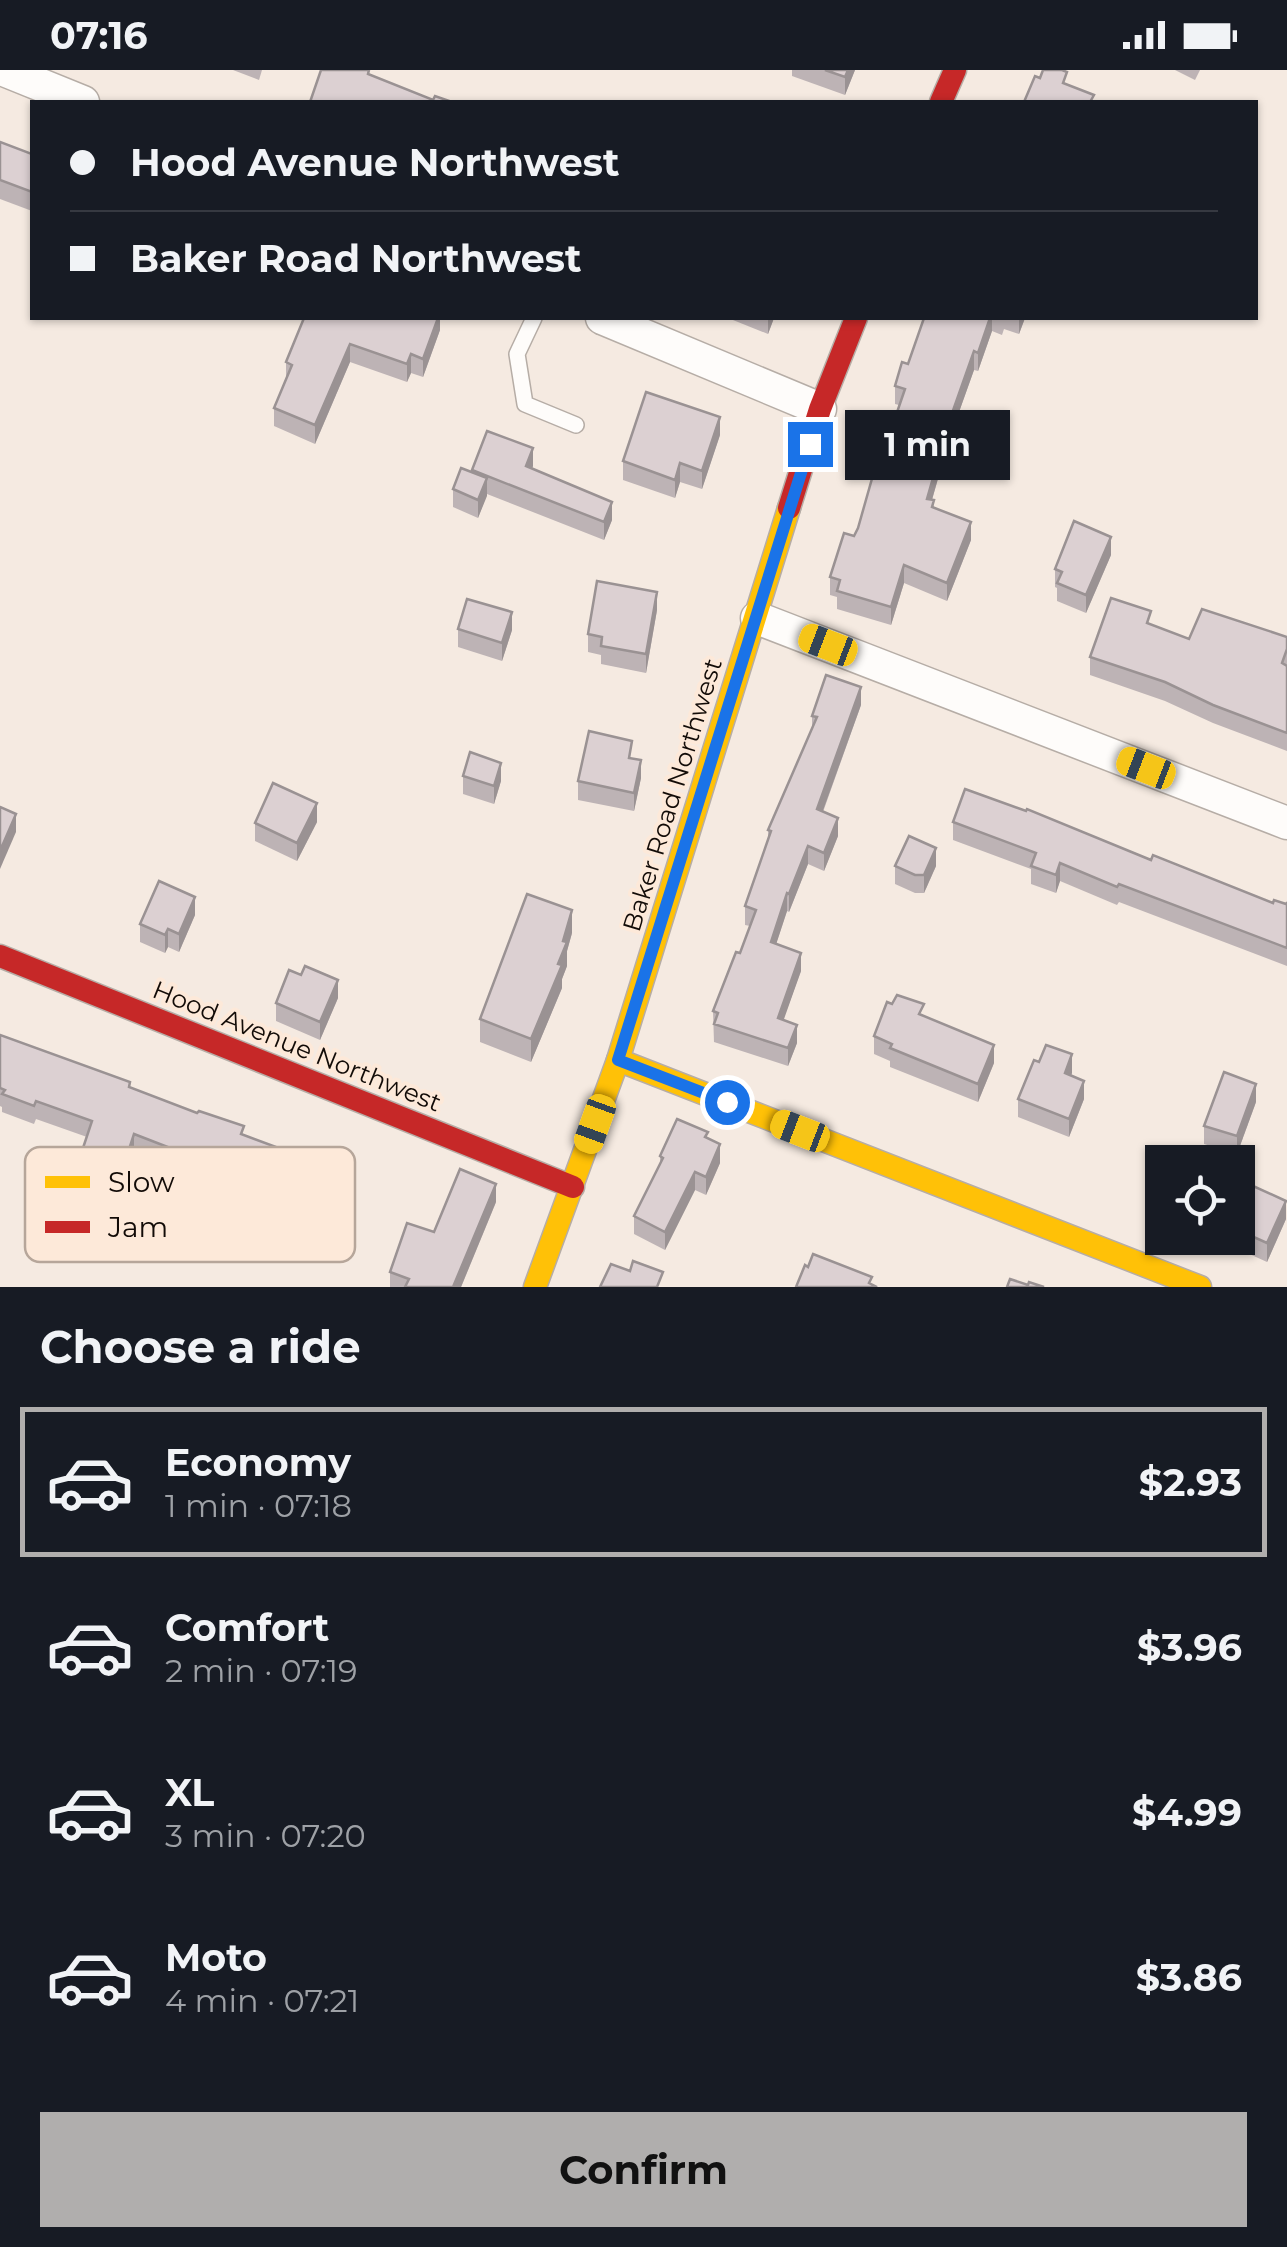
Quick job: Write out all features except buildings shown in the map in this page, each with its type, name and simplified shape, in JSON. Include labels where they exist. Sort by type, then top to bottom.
[{"type":"street","points":[[4,70],[78,100]]},
{"type":"street","points":[[942,100],[956,70]]},
{"type":"street","points":[[607,320],[820,409]]},
{"type":"street","name":"Baker Road Northwest","points":[[536,1287],[618,1060],[820,409],[855,320]]},
{"type":"street","points":[[757,618],[1287,823]]},
{"type":"street","name":"Hood Avenue Northwest","points":[[0,956],[573,1187]]},
{"type":"street","points":[[618,1060],[1200,1287]]},
{"type":"lane","points":[[533,320],[517,354],[525,404],[576,425]]},
{"type":"traffic: slow","points":[[535,1287],[618,1060],[789,508]]},
{"type":"traffic: slow","points":[[618,1060],[1200,1287]]},
{"type":"traffic: jam","points":[[942,100],[955,70]]},
{"type":"traffic: jam","points":[[789,508],[820,409],[855,320]]},
{"type":"traffic: jam","points":[[0,956],[573,1187]]},
{"type":"route","points":[[727,1102],[618,1060],[810,444]]}]
